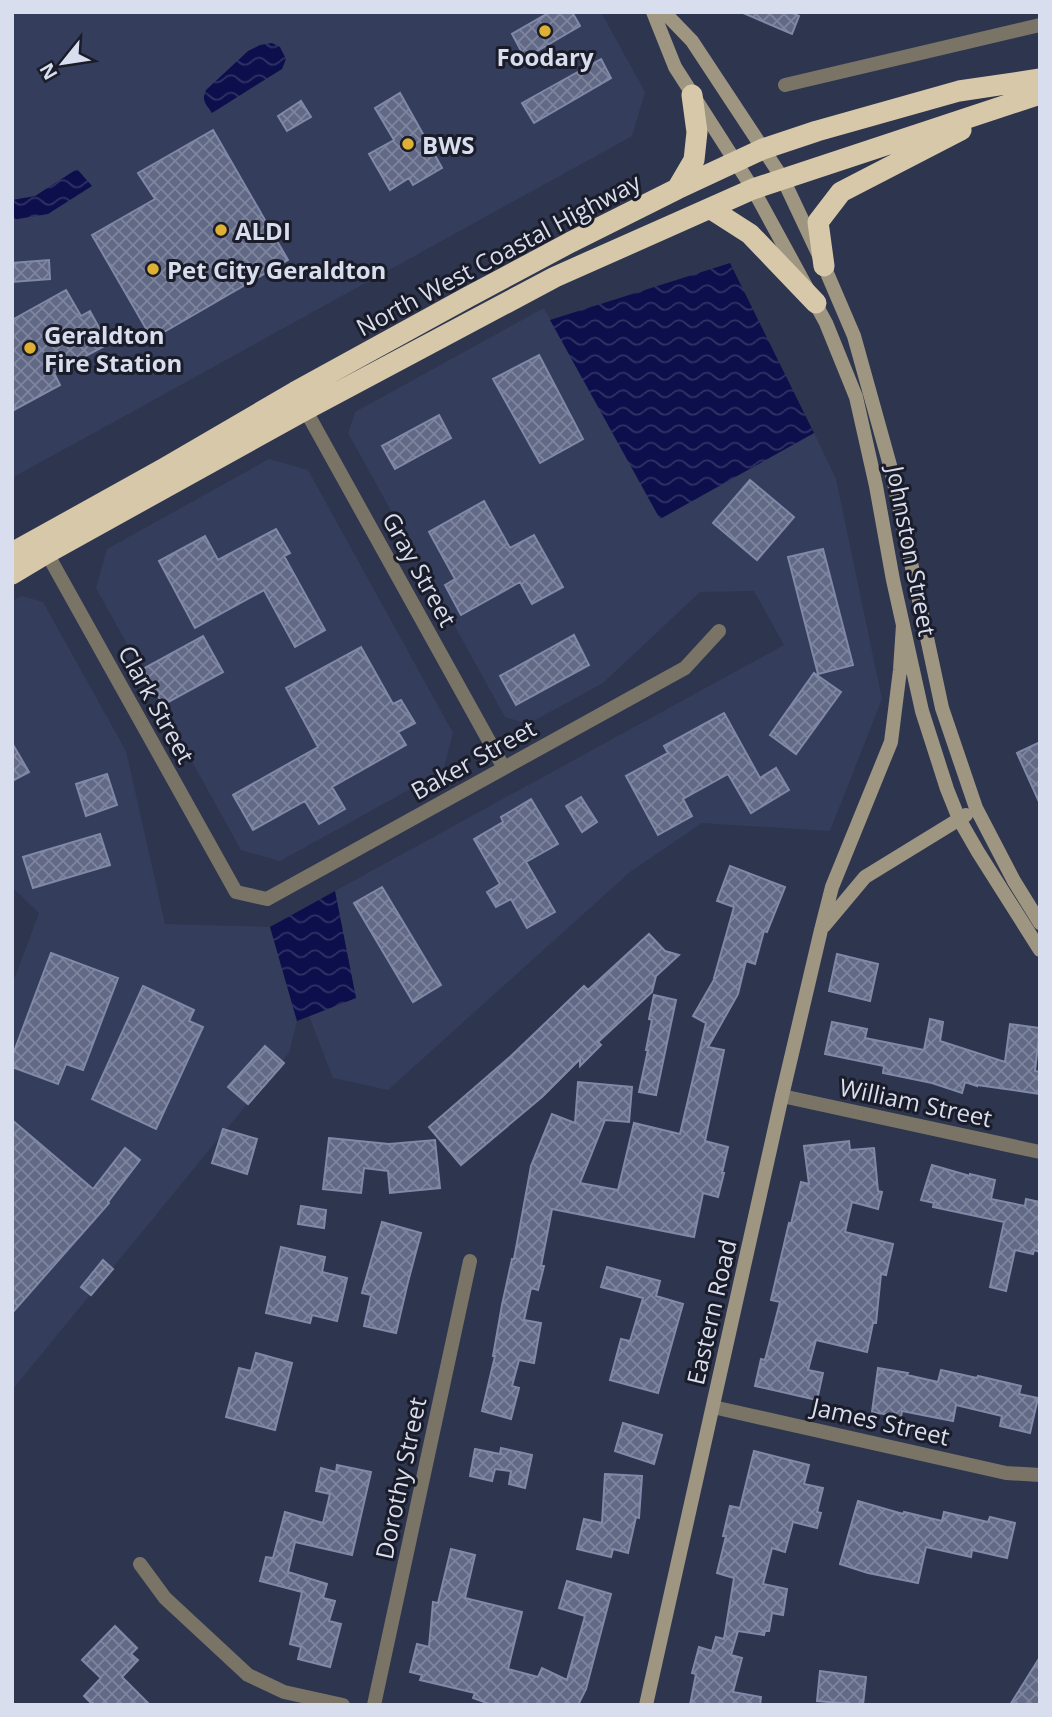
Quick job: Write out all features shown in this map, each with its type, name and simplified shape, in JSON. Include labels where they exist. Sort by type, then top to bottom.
[{"type":"highway","name":"North West Coastal Highway","points":[[12,574],[43,546],[300,401],[571,242],[677,189],[763,149],[817,131],[959,91],[1040,79]]},
{"type":"highway","points":[[677,189],[694,160],[697,132],[692,94]]},
{"type":"highway","name":"North West Coastal Highway","points":[[300,401],[555,277],[752,189],[1040,94]]},
{"type":"highway","points":[[824,266],[818,222],[841,192],[1015,101]]},
{"type":"highway","points":[[711,209],[750,234],[816,303]]},
{"type":"highway","name":"North West Coastal Highway","points":[[12,553],[43,546]]},
{"type":"main road","name":"Johnston Street","points":[[653,12],[675,66],[752,189],[826,323],[856,397],[922,711],[947,789],[959,819],[978,852],[1040,950]]},
{"type":"main road","name":"Johnston Street","points":[[664,12],[692,41],[783,179],[854,336],[891,468],[942,708],[976,808],[1014,881],[1040,923]]},
{"type":"main road","name":"Eastern Road","points":[[646,1705],[821,930],[832,887],[891,742],[903,625]]},
{"type":"main road","name":"Eastern Road","points":[[821,930],[865,877],[976,808]]},
{"type":"street","points":[[785,85],[1040,25]]},
{"type":"street","name":"Gray Street","points":[[300,401],[504,768]]},
{"type":"street","name":"Clark Street","points":[[43,546],[236,892]]},
{"type":"street","name":"Baker Street","points":[[236,892],[267,899],[684,668],[719,631]]},
{"type":"street","name":"William Street","points":[[782,1096],[1040,1152]]},
{"type":"street","name":"Dorothy Street","points":[[374,1705],[470,1261]]},
{"type":"street","name":"James Street","points":[[713,1407],[1006,1473],[1040,1475]]},
{"type":"street","points":[[141,1564],[164,1598],[248,1675],[284,1692],[343,1705]]},
{"type":"shaded area","points":[[12,12],[601,12],[645,92],[632,136],[12,478]]},
{"type":"shaded area","points":[[544,308],[660,519],[814,433],[836,479],[882,699],[830,831],[702,823],[630,872],[388,1090],[333,1078],[309,1016],[356,998],[335,891],[784,645],[754,591],[700,592],[603,683],[528,724],[505,717],[348,433],[355,412]]},
{"type":"shaded area","points":[[269,459],[308,470],[453,733],[443,771],[280,861],[241,850],[96,588],[107,549]]},
{"type":"shaded area","points":[[22,596],[43,602],[126,751],[165,924],[270,927],[297,1021],[289,1053],[12,1390],[12,985],[39,913],[12,887],[12,601]]},
{"type":"water","points":[[272,43],[280,47],[286,59],[282,69],[212,113],[204,100],[206,90],[248,51]]},
{"type":"water","points":[[77,169],[92,186],[48,214],[12,220],[12,200],[35,196]]},
{"type":"water","points":[[730,263],[814,433],[660,519],[550,320]]},
{"type":"water","points":[[335,891],[356,998],[297,1021],[270,927]]},
{"type":"building","points":[[550,12],[572,12],[580,26],[525,58],[512,34]]},
{"type":"building","points":[[741,12],[790,12],[799,16],[792,34]]},
{"type":"building","points":[[601,59],[611,78],[534,123],[522,103]]},
{"type":"building","name":"BWS","points":[[400,93],[442,168],[413,185],[409,178],[390,190],[369,154],[394,140],[375,108]]},
{"type":"building","points":[[301,101],[311,117],[287,131],[278,116]]},
{"type":"building","name":"ALDI","points":[[213,130],[288,260],[152,339],[92,235],[155,199],[138,173]]},
{"type":"building","points":[[49,260],[50,279],[12,282],[12,263]]},
{"type":"building","points":[[66,290],[81,316],[90,311],[108,344],[54,373],[60,385],[12,411],[12,320]]},
{"type":"building","points":[[539,355],[583,439],[540,463],[493,379]]},
{"type":"building","points":[[439,415],[451,438],[395,469],[382,446]]},
{"type":"building","points":[[750,480],[794,517],[757,560],[713,523]]},
{"type":"building","points":[[484,501],[510,548],[534,535],[563,587],[532,604],[520,582],[461,615],[445,585],[455,579],[429,532]]},
{"type":"building","points":[[276,529],[290,553],[284,556],[325,630],[295,647],[264,590],[195,628],[159,561],[205,536],[218,560]]},
{"type":"building","points":[[823,549],[853,665],[818,674],[788,557]]},
{"type":"building","points":[[574,635],[589,665],[516,705],[500,676]]},
{"type":"building","points":[[203,636],[223,672],[163,705],[143,669]]},
{"type":"building","points":[[361,647],[393,704],[401,700],[415,723],[398,732],[406,745],[332,787],[345,809],[319,824],[305,801],[253,830],[233,795],[318,747],[286,688]]},
{"type":"building","points":[[814,673],[841,692],[796,754],[770,735]]},
{"type":"building","points":[[724,713],[760,778],[776,768],[789,790],[751,813],[728,774],[683,799],[692,816],[658,835],[626,776],[668,753],[664,746]]},
{"type":"building","points":[[1040,742],[1040,804],[1017,753]]},
{"type":"building","points":[[12,743],[29,772],[12,781]]},
{"type":"building","points":[[107,774],[117,805],[86,816],[76,784]]},
{"type":"building","points":[[581,797],[597,822],[582,832],[566,806]]},
{"type":"building","points":[[531,799],[558,844],[526,862],[555,912],[527,928],[511,899],[496,907],[487,892],[500,884],[474,839],[503,822],[501,817]]},
{"type":"building","points":[[100,834],[110,865],[33,888],[23,857]]},
{"type":"building","points":[[730,866],[785,887],[767,932],[764,931],[755,964],[746,961],[738,994],[708,1047],[724,1050],[705,1141],[728,1147],[718,1197],[703,1193],[694,1237],[552,1209],[538,1290],[531,1288],[524,1320],[541,1323],[534,1363],[519,1360],[512,1386],[519,1388],[511,1419],[482,1411],[531,1166],[552,1114],[575,1123],[578,1082],[632,1087],[629,1122],[605,1120],[580,1183],[618,1190],[634,1123],[680,1134],[706,1023],[693,1016],[715,978],[734,907],[717,901]]},
{"type":"building","points":[[382,887],[441,985],[413,1002],[354,903]]},
{"type":"building","points":[[649,934],[665,951],[679,955],[656,976],[652,992],[598,1042],[601,1045],[580,1066],[580,1059],[542,1097],[461,1165],[429,1127],[511,1056],[584,986],[588,990]]},
{"type":"building","points":[[51,953],[118,978],[83,1070],[66,1064],[58,1084],[12,1067],[12,1057]]},
{"type":"building","points":[[837,954],[878,964],[870,1001],[829,991]]},
{"type":"building","points":[[143,986],[194,1010],[189,1021],[203,1027],[156,1129],[92,1099]]},
{"type":"building","points":[[654,995],[676,1000],[656,1095],[639,1092],[648,1050],[652,1020],[649,1019]]},
{"type":"building","points":[[930,1019],[943,1022],[940,1041],[1005,1062],[1010,1024],[1040,1028],[1035,1071],[1040,1072],[1040,1094],[965,1082],[962,1093],[932,1083],[883,1073],[884,1066],[825,1054],[832,1022],[867,1029],[865,1038],[924,1050]]},
{"type":"building","points":[[265,1046],[284,1063],[248,1104],[228,1087]]},
{"type":"building","points":[[12,1120],[93,1189],[125,1148],[140,1160],[109,1203],[12,1313]]},
{"type":"building","points":[[223,1129],[257,1139],[247,1174],[212,1163]]},
{"type":"building","points":[[329,1138],[389,1144],[435,1140],[440,1188],[390,1193],[388,1171],[364,1168],[361,1193],[323,1189]]},
{"type":"building","points":[[849,1141],[850,1150],[874,1148],[878,1191],[882,1192],[878,1209],[852,1202],[845,1232],[893,1244],[886,1275],[881,1274],[876,1323],[873,1323],[867,1352],[816,1340],[808,1370],[823,1373],[817,1400],[755,1386],[761,1359],[765,1360],[780,1302],[771,1300],[789,1223],[791,1224],[801,1182],[809,1184],[804,1146]]},
{"type":"building","points":[[932,1165],[995,1180],[991,1199],[1025,1206],[1026,1199],[1040,1202],[1040,1252],[1034,1250],[1033,1254],[1015,1250],[1006,1291],[990,1287],[1004,1222],[933,1207],[934,1203],[921,1200]]},
{"type":"building","points":[[301,1206],[326,1210],[324,1228],[298,1224]]},
{"type":"building","points":[[382,1222],[421,1233],[396,1333],[364,1326],[371,1295],[362,1293]]},
{"type":"building","points":[[281,1247],[325,1257],[322,1272],[347,1278],[337,1321],[312,1315],[310,1323],[266,1313]]},
{"type":"building","points":[[103,1260],[113,1269],[91,1295],[81,1287]]},
{"type":"building","points":[[607,1267],[660,1281],[656,1296],[683,1304],[658,1393],[610,1380],[621,1339],[630,1341],[643,1298],[601,1287]]},
{"type":"building","points":[[256,1353],[292,1363],[275,1430],[226,1417],[239,1368],[251,1371]]},
{"type":"building","points":[[878,1368],[938,1382],[941,1370],[1021,1386],[1019,1394],[1038,1398],[1030,1433],[1000,1426],[1002,1416],[956,1405],[953,1421],[902,1411],[901,1417],[872,1412]]},
{"type":"building","points":[[623,1423],[662,1435],[654,1464],[615,1451]]},
{"type":"building","points":[[501,1448],[532,1455],[525,1488],[509,1484],[511,1471],[495,1469],[492,1481],[470,1476],[475,1449],[500,1454]]},
{"type":"building","points":[[754,1451],[809,1465],[804,1484],[823,1488],[817,1512],[821,1513],[817,1528],[793,1522],[785,1552],[772,1548],[763,1584],[787,1589],[783,1615],[772,1613],[769,1631],[765,1631],[764,1635],[738,1631],[731,1655],[742,1658],[733,1692],[761,1697],[760,1705],[690,1705],[696,1674],[692,1673],[699,1647],[712,1651],[716,1637],[724,1639],[734,1578],[717,1573],[730,1506],[740,1508]]},
{"type":"building","points":[[337,1465],[371,1472],[352,1555],[295,1542],[288,1572],[327,1584],[323,1598],[335,1601],[329,1621],[341,1624],[330,1667],[298,1659],[301,1647],[290,1644],[302,1592],[260,1581],[266,1557],[273,1558],[285,1512],[323,1523],[330,1494],[316,1491],[321,1468],[336,1472]]},
{"type":"building","points":[[605,1474],[642,1476],[639,1518],[636,1517],[628,1553],[613,1549],[611,1557],[577,1549],[584,1519],[602,1523]]},
{"type":"building","points":[[858,1501],[903,1514],[904,1512],[942,1521],[944,1512],[988,1522],[990,1517],[1015,1523],[1007,1558],[972,1550],[971,1557],[926,1547],[918,1583],[868,1573],[840,1564]]},
{"type":"building","points":[[451,1549],[475,1555],[465,1598],[522,1612],[508,1669],[538,1677],[542,1668],[567,1680],[585,1616],[559,1608],[567,1581],[611,1594],[586,1689],[578,1705],[492,1705],[473,1698],[475,1693],[420,1680],[422,1675],[410,1672],[417,1644],[429,1647],[433,1602],[438,1603]]},
{"type":"building","points":[[115,1626],[137,1648],[131,1654],[138,1660],[122,1677],[150,1705],[93,1705],[84,1696],[101,1678],[82,1660]]},
{"type":"building","points":[[1040,1657],[1040,1705],[1010,1705]]},
{"type":"building","points":[[820,1671],[866,1677],[863,1705],[817,1701]]},
{"type":"place","name":"Foodary","points":[[545,31]]},
{"type":"place","name":"BWS","points":[[408,144]]},
{"type":"place","name":"ALDI","points":[[221,230]]},
{"type":"place","name":"Pet City Geraldton","points":[[153,269]]},
{"type":"place","name":"Geraldton Fire Station","points":[[30,348]]}]
